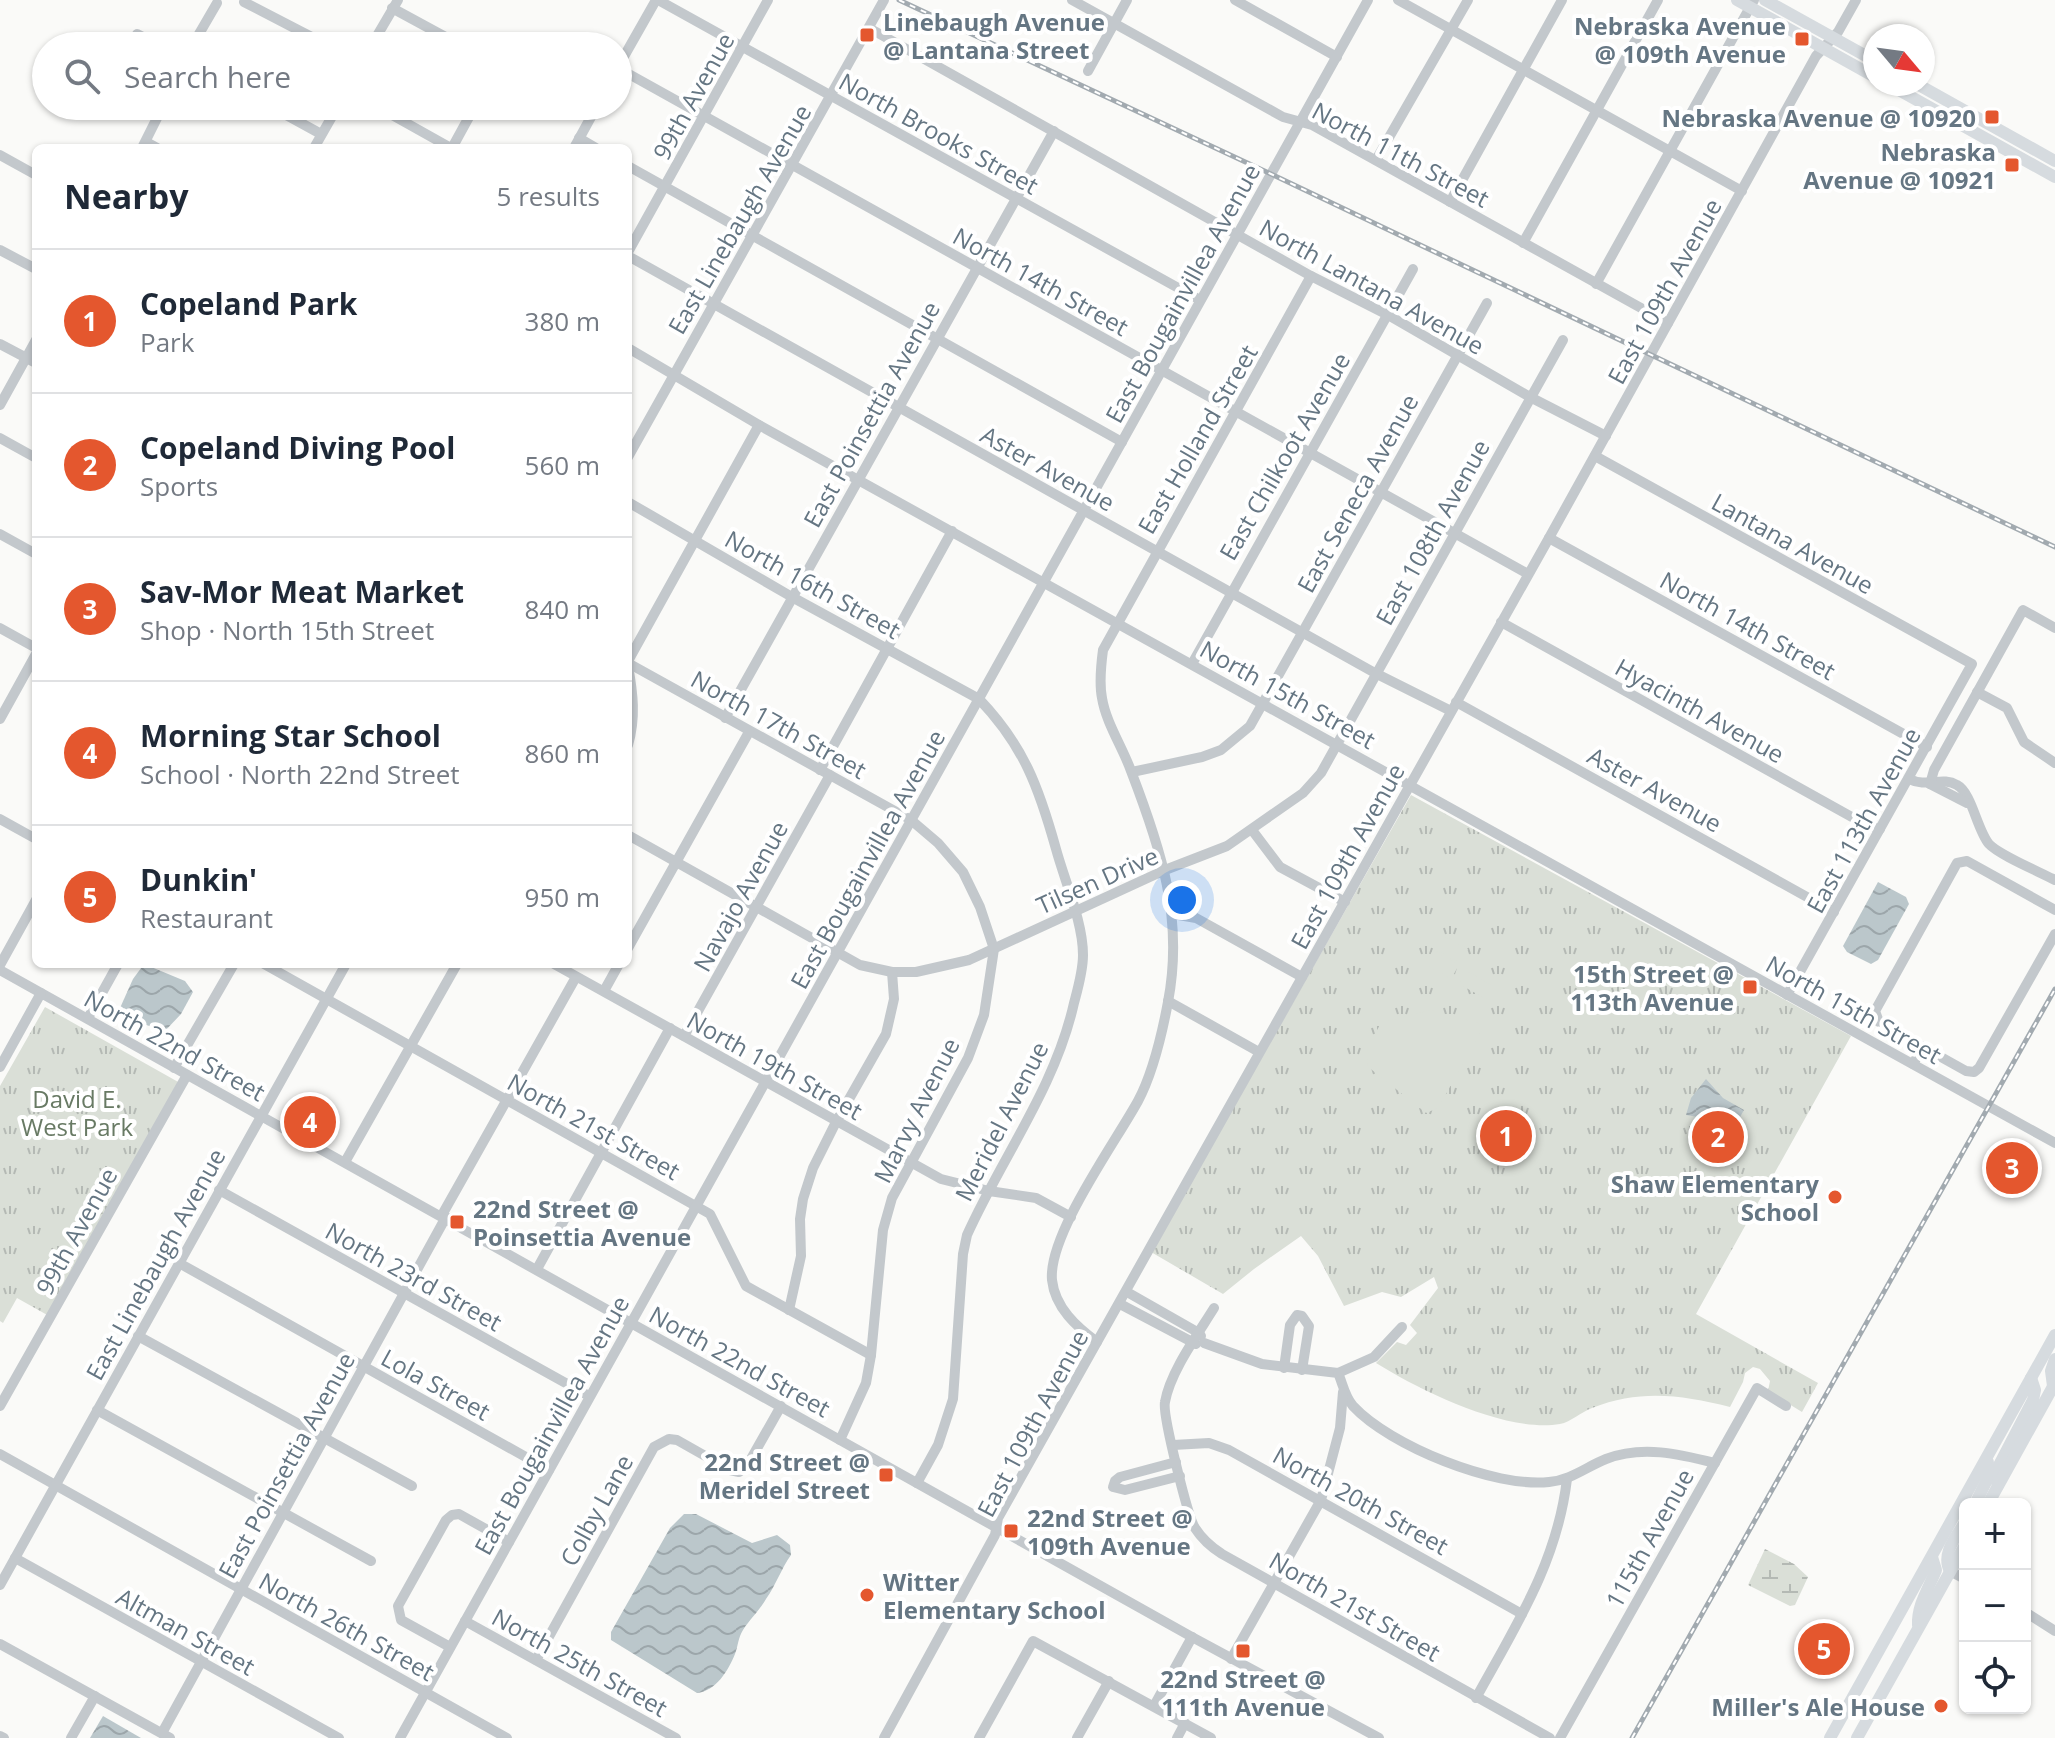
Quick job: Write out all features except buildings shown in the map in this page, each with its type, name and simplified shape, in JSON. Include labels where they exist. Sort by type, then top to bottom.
[{"type":"main road","points":[[1737,0],[1752,4],[1863,70]]},
{"type":"main road","points":[[1765,0],[1863,54]]},
{"type":"main road","points":[[1935,95],[2055,161]]},
{"type":"main road","points":[[1909,96],[2055,177]]},
{"type":"main road","points":[[1927,106],[1933,96]]},
{"type":"main road","points":[[1830,1738],[2055,1335]]},
{"type":"main road","points":[[1991,1498],[2054,1385],[2051,1371],[2055,1359]]},
{"type":"main road","points":[[1998,1485],[1996,1471],[2034,1395],[2031,1378]]},
{"type":"main road","points":[[1978,1498],[1986,1482],[1989,1455]]},
{"type":"main road","points":[[1950,1571],[1948,1554],[1959,1533]]},
{"type":"main road","points":[[1857,1738],[1959,1555]]},
{"type":"main road","points":[[1919,1628],[1918,1614],[1936,1570],[1932,1557]]},
{"type":"street","name":"North Brooks Street","points":[[657,0],[1200,300]]},
{"type":"street","points":[[632,44],[657,0]]},
{"type":"street","name":"99th Avenue","points":[[632,247],[768,0]]},
{"type":"street","name":"East Linebaugh Avenue","points":[[632,450],[884,0]]},
{"type":"street","name":"North 11th Street","points":[[1072,0],[1283,117],[1301,122],[1376,160],[1668,323]]},
{"type":"street","points":[[1088,71],[1127,0]]},
{"type":"street","points":[[1235,0],[1337,57]]},
{"type":"street","name":"East Bougainvillea Avenue","points":[[400,1738],[1368,0]]},
{"type":"street","points":[[1398,0],[1742,191]]},
{"type":"street","points":[[1376,160],[1468,0]]},
{"type":"street","points":[[1450,202],[1562,0]]},
{"type":"street","points":[[1523,243],[1658,0]]},
{"type":"street","name":"East 109th Avenue","points":[[884,1738],[997,1528],[998,1518],[1742,191],[1823,48],[1833,38],[1856,0]]},
{"type":"street","points":[[244,2],[302,32]]},
{"type":"street","points":[[200,32],[217,3]]},
{"type":"street","points":[[379,32],[395,4],[440,32]]},
{"type":"street","points":[[1596,284],[1752,4]]},
{"type":"street","name":"North Lantana Avenue","points":[[869,28],[1311,276],[1388,315],[1530,397],[1606,436]]},
{"type":"street","name":"North 14th Street","points":[[632,76],[1528,574]]},
{"type":"street","points":[[144,144],[156,120]]},
{"type":"street","points":[[296,120],[321,134]]},
{"type":"street","points":[[316,144],[330,120]]},
{"type":"street","points":[[401,120],[445,144]]},
{"type":"street","points":[[454,144],[467,120]]},
{"type":"street","points":[[576,143],[589,120]]},
{"type":"street","name":"East Poinsettia Avenue","points":[[725,718],[1054,131]]},
{"type":"street","points":[[0,155],[32,173]]},
{"type":"street","points":[[632,168],[1122,442]]},
{"type":"street","points":[[0,250],[32,267]]},
{"type":"street","name":"Aster Avenue","points":[[632,256],[1375,673],[1454,706],[1834,912]]},
{"type":"street","name":"East Chilkoot Avenue","points":[[1192,664],[1413,269]]},
{"type":"street","name":"East Holland Street","points":[[1097,1342],[1082,1332],[1056,1297],[1052,1281],[1056,1248],[1140,1097],[1168,1001],[1173,914],[1165,870],[1132,772],[1102,699],[1103,650],[1311,276]]},
{"type":"street","name":"East Seneca Avenue","points":[[1132,772],[1221,750],[1250,726],[1487,303]]},
{"type":"street","name":"East 108th Avenue","points":[[1337,744],[1563,340]]},
{"type":"street","points":[[0,344],[31,361],[0,405]]},
{"type":"street","name":"North 15th Street","points":[[632,350],[759,425],[2055,1143]]},
{"type":"street","points":[[632,656],[759,425]]},
{"type":"street","points":[[0,438],[32,456]]},
{"type":"street","name":"Lantana Avenue","points":[[1595,456],[1972,664]]},
{"type":"street","name":"North 16th Street","points":[[632,504],[792,597],[979,699]]},
{"type":"street","name":"Navajo Avenue","points":[[684,1036],[757,907],[952,531]]},
{"type":"street","points":[[0,534],[32,552]]},
{"type":"street","name":"North 14th Street","points":[[1549,538],[1927,747]]},
{"type":"street","points":[[1930,784],[1934,770],[2023,610],[2055,628]]},
{"type":"street","name":"Hyacinth Avenue","points":[[1501,622],[1868,826],[1880,829]]},
{"type":"street","points":[[0,628],[32,648]]},
{"type":"street","points":[[0,719],[32,659]]},
{"type":"street","name":"East 113th Avenue","points":[[1787,995],[1972,664]]},
{"type":"street","name":"North 17th Street","points":[[632,665],[911,820]]},
{"type":"street","points":[[1977,692],[2007,708],[2022,740],[2055,763]]},
{"type":"street","points":[[632,694],[632,721]]},
{"type":"street","name":"Meridel Avenue","points":[[917,1483],[938,1445],[953,1399],[967,1235],[1039,1101],[1069,1027],[1083,958],[1081,933],[1040,791],[1000,720],[979,699]]},
{"type":"street","points":[[632,941],[749,732]]},
{"type":"street","name":"Tilsen Drive","points":[[632,837],[860,965],[892,972],[916,972],[969,960],[1165,870],[1213,854],[1303,793],[1321,773],[1337,744]]},
{"type":"street","points":[[1909,779],[1919,784],[1955,784],[1965,793],[1967,803],[1991,846],[2055,880]]},
{"type":"street","points":[[0,819],[32,837]]},
{"type":"street","name":"Marvy Avenue","points":[[840,1440],[866,1383],[883,1230],[892,1198],[974,1044],[984,1015],[994,949],[980,907],[963,872],[938,843],[911,820]]},
{"type":"street","points":[[1252,830],[1280,867],[1345,902]]},
{"type":"street","points":[[2055,910],[1967,861],[1961,861],[1875,1011],[1879,1022],[1966,1071],[1977,1071],[2055,934]]},
{"type":"street","points":[[0,968],[32,908]]},
{"type":"street","points":[[1173,914],[1196,918],[1302,977]]},
{"type":"street","name":"North 22nd Street","points":[[0,968],[1362,1734],[1379,1738]]},
{"type":"street","points":[[88,1018],[116,968]]},
{"type":"street","points":[[174,1068],[232,968]]},
{"type":"street","name":"North 21st Street","points":[[271,968],[710,1214],[746,1286],[871,1355]]},
{"type":"street","name":"East Linebaugh Avenue","points":[[0,1585],[344,968]]},
{"type":"street","points":[[345,1162],[455,968]]},
{"type":"street","name":"North 19th Street","points":[[561,968],[941,1179],[1036,1198],[1071,1217]]},
{"type":"street","points":[[604,991],[617,968]]},
{"type":"street","points":[[789,1310],[801,1256],[803,1199],[813,1168],[836,1122],[886,1034],[894,999],[892,972]]},
{"type":"street","name":"East Poinsettia Avenue","points":[[166,1736],[200,1661],[576,977]]},
{"type":"street","points":[[0,1067],[41,993]]},
{"type":"street","points":[[1168,1001],[1259,1052]]},
{"type":"street","points":[[537,1269],[670,1028]]},
{"type":"street","points":[[1913,1064],[1923,1047]]},
{"type":"street","name":"99th Avenue","points":[[0,1406],[187,1075]]},
{"type":"street","name":"North 23rd Street","points":[[219,1190],[589,1396]]},
{"type":"street","name":"Lola Street","points":[[179,1263],[549,1470]]},
{"type":"street","points":[[1127,1292],[1199,1340]]},
{"type":"street","points":[[1120,1304],[1247,1360],[1284,1368],[1338,1373],[1374,1357],[1402,1327]]},
{"type":"street","name":"North 21st Street","points":[[1214,1308],[1199,1340],[1168,1387],[1164,1404],[1165,1424],[1193,1526],[1207,1544],[1550,1738]]},
{"type":"street","points":[[1284,1368],[1290,1325],[1297,1315],[1302,1316],[1309,1326],[1302,1370]]},
{"type":"street","points":[[138,1336],[412,1486]]},
{"type":"street","points":[[1231,1659],[1321,1500],[1340,1428],[1343,1392],[1338,1373]]},
{"type":"street","name":"115th Avenue","points":[[1560,1738],[1757,1388],[1786,1406]]},
{"type":"street","points":[[1343,1392],[1352,1405],[1412,1446],[1461,1467],[1502,1479],[1547,1483],[1567,1479],[1608,1458],[1645,1451],[1679,1454],[1715,1463]]},
{"type":"street","name":"Colby Lane","points":[[536,1660],[654,1447],[669,1439],[677,1440],[739,1472],[747,1466],[781,1406]]},
{"type":"street","points":[[97,1410],[371,1561]]},
{"type":"street","name":"North 20th Street","points":[[1173,1445],[1209,1443],[1229,1450],[1522,1614]]},
{"type":"street","name":"North 26th Street","points":[[0,1454],[507,1738]]},
{"type":"street","points":[[1176,1462],[1120,1477],[1113,1487],[1125,1490],[1180,1476]]},
{"type":"street","points":[[1476,1698],[1552,1552],[1563,1514],[1567,1479]]},
{"type":"street","points":[[450,1647],[401,1620],[398,1614],[398,1606],[446,1520],[459,1514],[509,1542]]},
{"type":"street","name":"Altman Street","points":[[15,1558],[339,1738]]},
{"type":"street","points":[[1950,1571],[1959,1576]]},
{"type":"street","points":[[2031,1616],[2055,1631]]},
{"type":"street","name":"North 25th Street","points":[[465,1621],[676,1738]]},
{"type":"street","points":[[1154,1706],[1192,1637]]},
{"type":"street","points":[[979,1738],[1033,1641],[1211,1738]]},
{"type":"street","points":[[0,1644],[166,1736]]},
{"type":"street","points":[[1077,1738],[1109,1681]]},
{"type":"street","points":[[71,1738],[95,1696]]},
{"type":"street","points":[[1177,1738],[1185,1723]]},
{"type":"green space","points":[[1411,795],[1851,1036],[1696,1314],[1818,1383],[1802,1412],[1768,1391],[1770,1381],[1760,1369],[1753,1367],[1745,1373],[1730,1407],[1695,1399],[1644,1396],[1610,1402],[1560,1424],[1538,1425],[1490,1416],[1416,1386],[1376,1363],[1397,1342],[1406,1345],[1417,1333],[1410,1325],[1438,1288],[1434,1277],[1401,1297],[1382,1292],[1344,1306],[1318,1256],[1301,1236],[1223,1294],[1151,1252]]},
{"type":"green space","points":[[1442,935],[1468,949],[1460,963],[1434,949]]},
{"type":"green space","points":[[1433,950],[1459,965],[1451,979],[1425,964]]},
{"type":"green space","points":[[1466,971],[1494,986],[1486,999],[1459,984]]},
{"type":"green space","name":"David E. West Park","points":[[45,1007],[180,1083],[49,1316],[17,1298],[3,1323],[0,1321],[0,1086]]},
{"type":"green space","points":[[1430,1010],[1485,1025],[1438,1108],[1426,1113],[1367,1066],[1368,1046],[1381,1023]]},
{"type":"green space","points":[[1765,1549],[1794,1564],[1808,1577],[1795,1605],[1790,1606],[1748,1585]]},
{"type":"water","points":[[1878,882],[1906,897],[1909,904],[1878,960],[1871,964],[1847,952],[1843,946]]},
{"type":"water","points":[[141,968],[154,968],[185,981],[193,992],[181,1014],[165,1031],[140,1023],[120,1008]]},
{"type":"water","points":[[1706,1079],[1723,1098],[1744,1110],[1732,1131],[1710,1119],[1686,1115],[1691,1098]]},
{"type":"water","points":[[684,1514],[696,1514],[752,1543],[777,1535],[790,1545],[791,1555],[770,1594],[743,1630],[725,1673],[716,1684],[697,1693],[611,1640],[611,1632],[670,1528]]},
{"type":"water","points":[[103,1716],[141,1738],[90,1738]]},
{"type":"railway","points":[[899,0],[2055,547]]},
{"type":"railway","points":[[1632,1738],[2055,989]]},
{"type":"place","name":"Linebaugh Avenue @ Lantana Street","points":[[867,35]]},
{"type":"place","name":"Nebraska Avenue @ 109th Avenue","points":[[1802,39]]},
{"type":"place","name":"Nebraska Avenue @ 10920","points":[[1992,117]]},
{"type":"place","name":"Nebraska Avenue @ 10921","points":[[2012,165]]},
{"type":"place","name":"15th Street @ 113th Avenue","points":[[1750,987]]},
{"type":"place","name":"Morning Star School","points":[[310,1122]]},
{"type":"place","name":"Copeland Park","points":[[1506,1136]]},
{"type":"place","name":"Copeland Diving Pool","points":[[1718,1137]]},
{"type":"place","name":"Sav-Mor Meat Market","points":[[2012,1168]]},
{"type":"place","name":"Shaw Elementary School","points":[[1835,1197]]},
{"type":"place","name":"22nd Street @ Poinsettia Avenue","points":[[457,1222]]},
{"type":"place","name":"22nd Street @ Meridel Street","points":[[886,1475]]},
{"type":"place","name":"22nd Street @ 109th Avenue","points":[[1011,1531]]},
{"type":"place","name":"Witter Elementary School","points":[[867,1595]]},
{"type":"place","name":"Dunkin'","points":[[1824,1649]]},
{"type":"place","name":"22nd Street @ 111th Avenue","points":[[1243,1651]]},
{"type":"place","name":"Miller's Ale House","points":[[1941,1706]]}]
